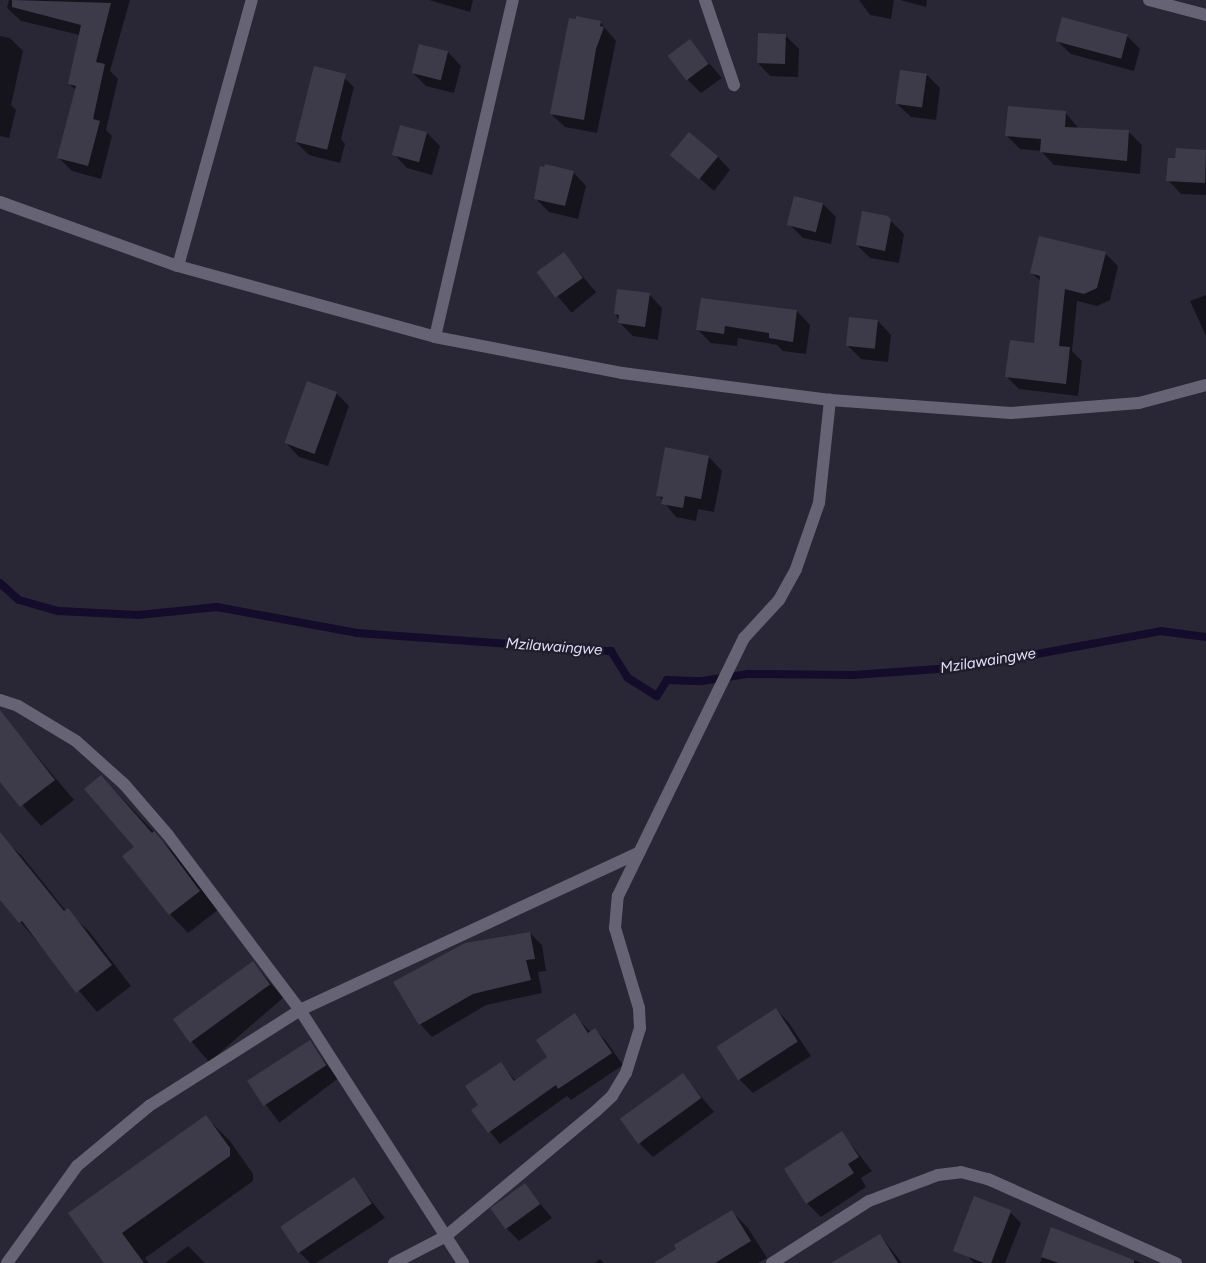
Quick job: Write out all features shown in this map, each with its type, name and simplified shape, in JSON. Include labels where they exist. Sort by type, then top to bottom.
[{"type":"street","points":[[178,266],[252,0]]},
{"type":"street","points":[[435,337],[513,0]]},
{"type":"street","points":[[705,0],[734,85]]},
{"type":"street","points":[[1149,0],[1206,15]]},
{"type":"street","points":[[0,202],[178,266],[435,337],[569,365],[830,400],[1011,413],[1139,403],[1206,385]]},
{"type":"street","points":[[394,1263],[446,1236],[596,1111],[612,1096],[626,1074],[640,1028],[639,1008],[619,943],[615,911],[618,896],[744,638],[779,600],[796,570],[819,504],[830,400]]},
{"type":"street","points":[[0,700],[18,706],[76,741],[124,784],[168,835],[300,1010],[463,1263]]},
{"type":"street","points":[[7,1263],[60,1185],[96,1147],[149,1106],[300,1010],[639,853]]},
{"type":"street","points":[[772,1263],[869,1202],[938,1175],[961,1172],[988,1179],[1176,1263]]},
{"type":"building","points":[[12,0],[111,3],[96,62],[105,64],[93,119],[100,121],[88,166],[57,158],[76,86],[68,84],[81,25],[12,7]]},
{"type":"building","points":[[576,16],[601,21],[600,26],[604,27],[596,49],[584,120],[550,114],[569,18],[576,19]]},
{"type":"building","points":[[1062,17],[1128,35],[1121,59],[1056,41]]},
{"type":"building","points":[[758,33],[786,34],[785,64],[757,63]]},
{"type":"building","points":[[690,39],[709,64],[686,81],[668,56]]},
{"type":"building","points":[[419,44],[448,51],[441,80],[412,73]]},
{"type":"building","points":[[314,66],[346,74],[327,150],[295,142]]},
{"type":"building","points":[[900,70],[927,74],[922,107],[895,104]]},
{"type":"building","points":[[1008,106],[1066,111],[1065,127],[1129,130],[1127,161],[1040,152],[1041,139],[1005,136]]},
{"type":"building","points":[[400,125],[427,132],[419,162],[392,155]]},
{"type":"building","points":[[689,132],[718,156],[699,179],[670,155]]},
{"type":"building","points":[[1176,148],[1206,150],[1205,183],[1166,181],[1168,158],[1175,158]]},
{"type":"building","points":[[545,164],[574,171],[565,206],[534,199],[540,166],[544,167]]},
{"type":"building","points":[[794,196],[823,203],[816,232],[787,225]]},
{"type":"building","points":[[862,211],[888,216],[891,220],[885,251],[856,245]]},
{"type":"building","points":[[1039,236],[1106,252],[1097,288],[1084,294],[1065,289],[1059,346],[1070,347],[1066,384],[1005,377],[1010,340],[1034,343],[1040,276],[1030,273]]},
{"type":"building","points":[[564,252],[583,278],[555,298],[536,272]]},
{"type":"building","points":[[617,289],[650,293],[645,327],[618,323],[619,315],[614,314]]},
{"type":"building","points":[[701,298],[797,310],[793,342],[769,338],[769,333],[725,326],[724,334],[696,330]]},
{"type":"building","points":[[849,317],[878,320],[875,349],[846,346]]},
{"type":"building","points":[[307,381],[337,392],[314,454],[284,443]]},
{"type":"building","points":[[665,447],[709,456],[701,499],[685,496],[683,508],[661,504],[663,497],[656,496]]},
{"type":"building","points":[[0,710],[55,780],[20,807],[0,782]]},
{"type":"building","points":[[101,775],[152,833],[154,831],[162,840],[200,891],[169,915],[122,856],[134,847],[84,789]]},
{"type":"building","points":[[0,832],[64,911],[68,908],[112,965],[76,993],[22,921],[19,923],[0,900]]},
{"type":"building","points":[[530,932],[535,959],[526,960],[531,980],[473,994],[419,1025],[393,982],[465,943]]},
{"type":"building","points":[[253,961],[270,984],[190,1043],[173,1019]]},
{"type":"building","points":[[776,1008],[798,1042],[738,1080],[716,1047]]},
{"type":"building","points":[[575,1013],[588,1033],[595,1028],[612,1053],[558,1089],[556,1085],[488,1133],[471,1110],[478,1105],[465,1086],[501,1062],[514,1081],[547,1057],[536,1040]]},
{"type":"building","points":[[310,1040],[326,1065],[263,1106],[247,1081]]},
{"type":"building","points":[[683,1073],[701,1098],[638,1144],[620,1119]]},
{"type":"building","points":[[206,1115],[230,1148],[230,1156],[122,1233],[144,1263],[104,1263],[68,1213]]},
{"type":"building","points":[[842,1131],[859,1157],[848,1164],[854,1173],[806,1204],[784,1169]]},
{"type":"building","points":[[354,1177],[372,1204],[298,1253],[280,1227]]},
{"type":"building","points":[[525,1183],[540,1204],[505,1229],[490,1208]]},
{"type":"building","points":[[974,1196],[1011,1210],[991,1263],[984,1263],[953,1251]]},
{"type":"building","points":[[732,1210],[751,1241],[715,1263],[654,1263],[676,1249],[674,1245]]},
{"type":"building","points":[[1051,1227],[1134,1260],[1134,1263],[1059,1263],[1041,1257]]},
{"type":"building","points":[[880,1234],[898,1263],[831,1263]]},
{"type":"waterway","name":"Mzilawaingwe","points":[[0,583],[19,600],[58,611],[139,615],[217,607],[357,633],[611,651],[628,678],[657,696],[667,680],[702,681],[748,674],[853,675],[967,667],[1161,631],[1206,637]]}]
